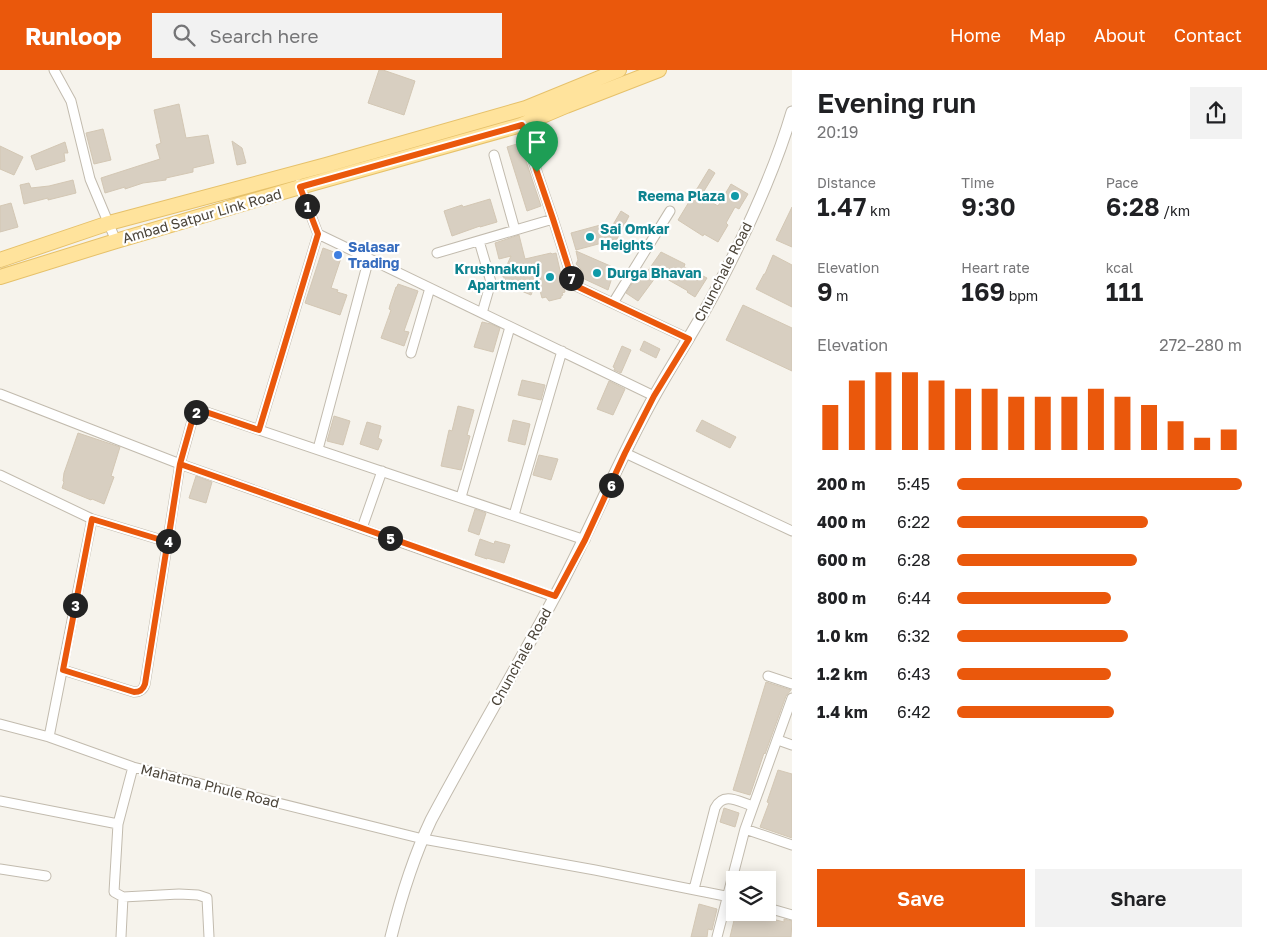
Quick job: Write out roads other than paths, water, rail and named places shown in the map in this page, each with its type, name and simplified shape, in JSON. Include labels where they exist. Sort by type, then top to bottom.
[{"type":"main road","name":"Ambad Satpur Link Road","points":[[0,260],[108,223],[526,108],[619,70]]},
{"type":"main road","name":"Ambad Satpur Link Road","points":[[0,277],[300,187],[522,125],[659,70]]},
{"type":"street","points":[[54,70],[71,100],[90,179],[116,241]]},
{"type":"street","name":"Chunchale Road","points":[[391,937],[403,893],[423,839],[452,782],[585,540],[625,453],[654,396],[689,339],[717,288],[762,195],[792,112]]},
{"type":"street","points":[[522,125],[574,285],[689,339]]},
{"type":"street","points":[[494,156],[515,230]]},
{"type":"street","points":[[259,430],[318,234],[295,173]]},
{"type":"street","points":[[613,304],[670,211]]},
{"type":"street","points":[[438,253],[553,219]]},
{"type":"street","points":[[318,234],[654,396]]},
{"type":"street","points":[[479,241],[491,282],[482,313]]},
{"type":"street","points":[[318,449],[369,258]]},
{"type":"street","points":[[411,353],[430,288]]},
{"type":"street","points":[[461,497],[510,327]]},
{"type":"street","points":[[514,515],[562,352]]},
{"type":"street","points":[[0,394],[180,464],[555,596]]},
{"type":"street","points":[[63,670],[134,692],[144,688],[180,464],[194,414],[197,410],[585,540]]},
{"type":"street","points":[[625,453],[792,531]]},
{"type":"street","points":[[362,528],[382,471]]},
{"type":"street","points":[[0,475],[92,519],[168,542]]},
{"type":"street","points":[[49,737],[92,519]]},
{"type":"street","points":[[768,676],[792,684]]},
{"type":"street","points":[[736,871],[745,829],[792,698]]},
{"type":"street","name":"Mahatma Phule Road","points":[[0,724],[49,737],[133,767],[423,839],[726,896]]},
{"type":"street","points":[[778,740],[792,745]]},
{"type":"street","points":[[133,767],[118,824],[114,892],[123,897],[179,894],[198,895],[208,898],[209,937]]},
{"type":"street","points":[[694,889],[715,808],[718,803],[722,799],[727,798],[753,806]]},
{"type":"street","points":[[0,801],[118,824]]},
{"type":"street","points":[[745,829],[792,845]]},
{"type":"street","points":[[0,869],[46,876]]},
{"type":"street","points":[[120,937],[123,897]]},
{"type":"street","points":[[776,910],[792,915]]},
{"type":"street","points":[[717,937],[726,911]]},
{"type":"place","name":"Reema Plaza","points":[[735,196]]},
{"type":"place","name":"Sai Omkar Heights","points":[[590,237]]},
{"type":"place","name":"Salasar Trading","points":[[338,255]]},
{"type":"place","name":"Durga Bhavan","points":[[597,273]]},
{"type":"place","name":"Krushnakunj Apartment","points":[[550,277]]}]
